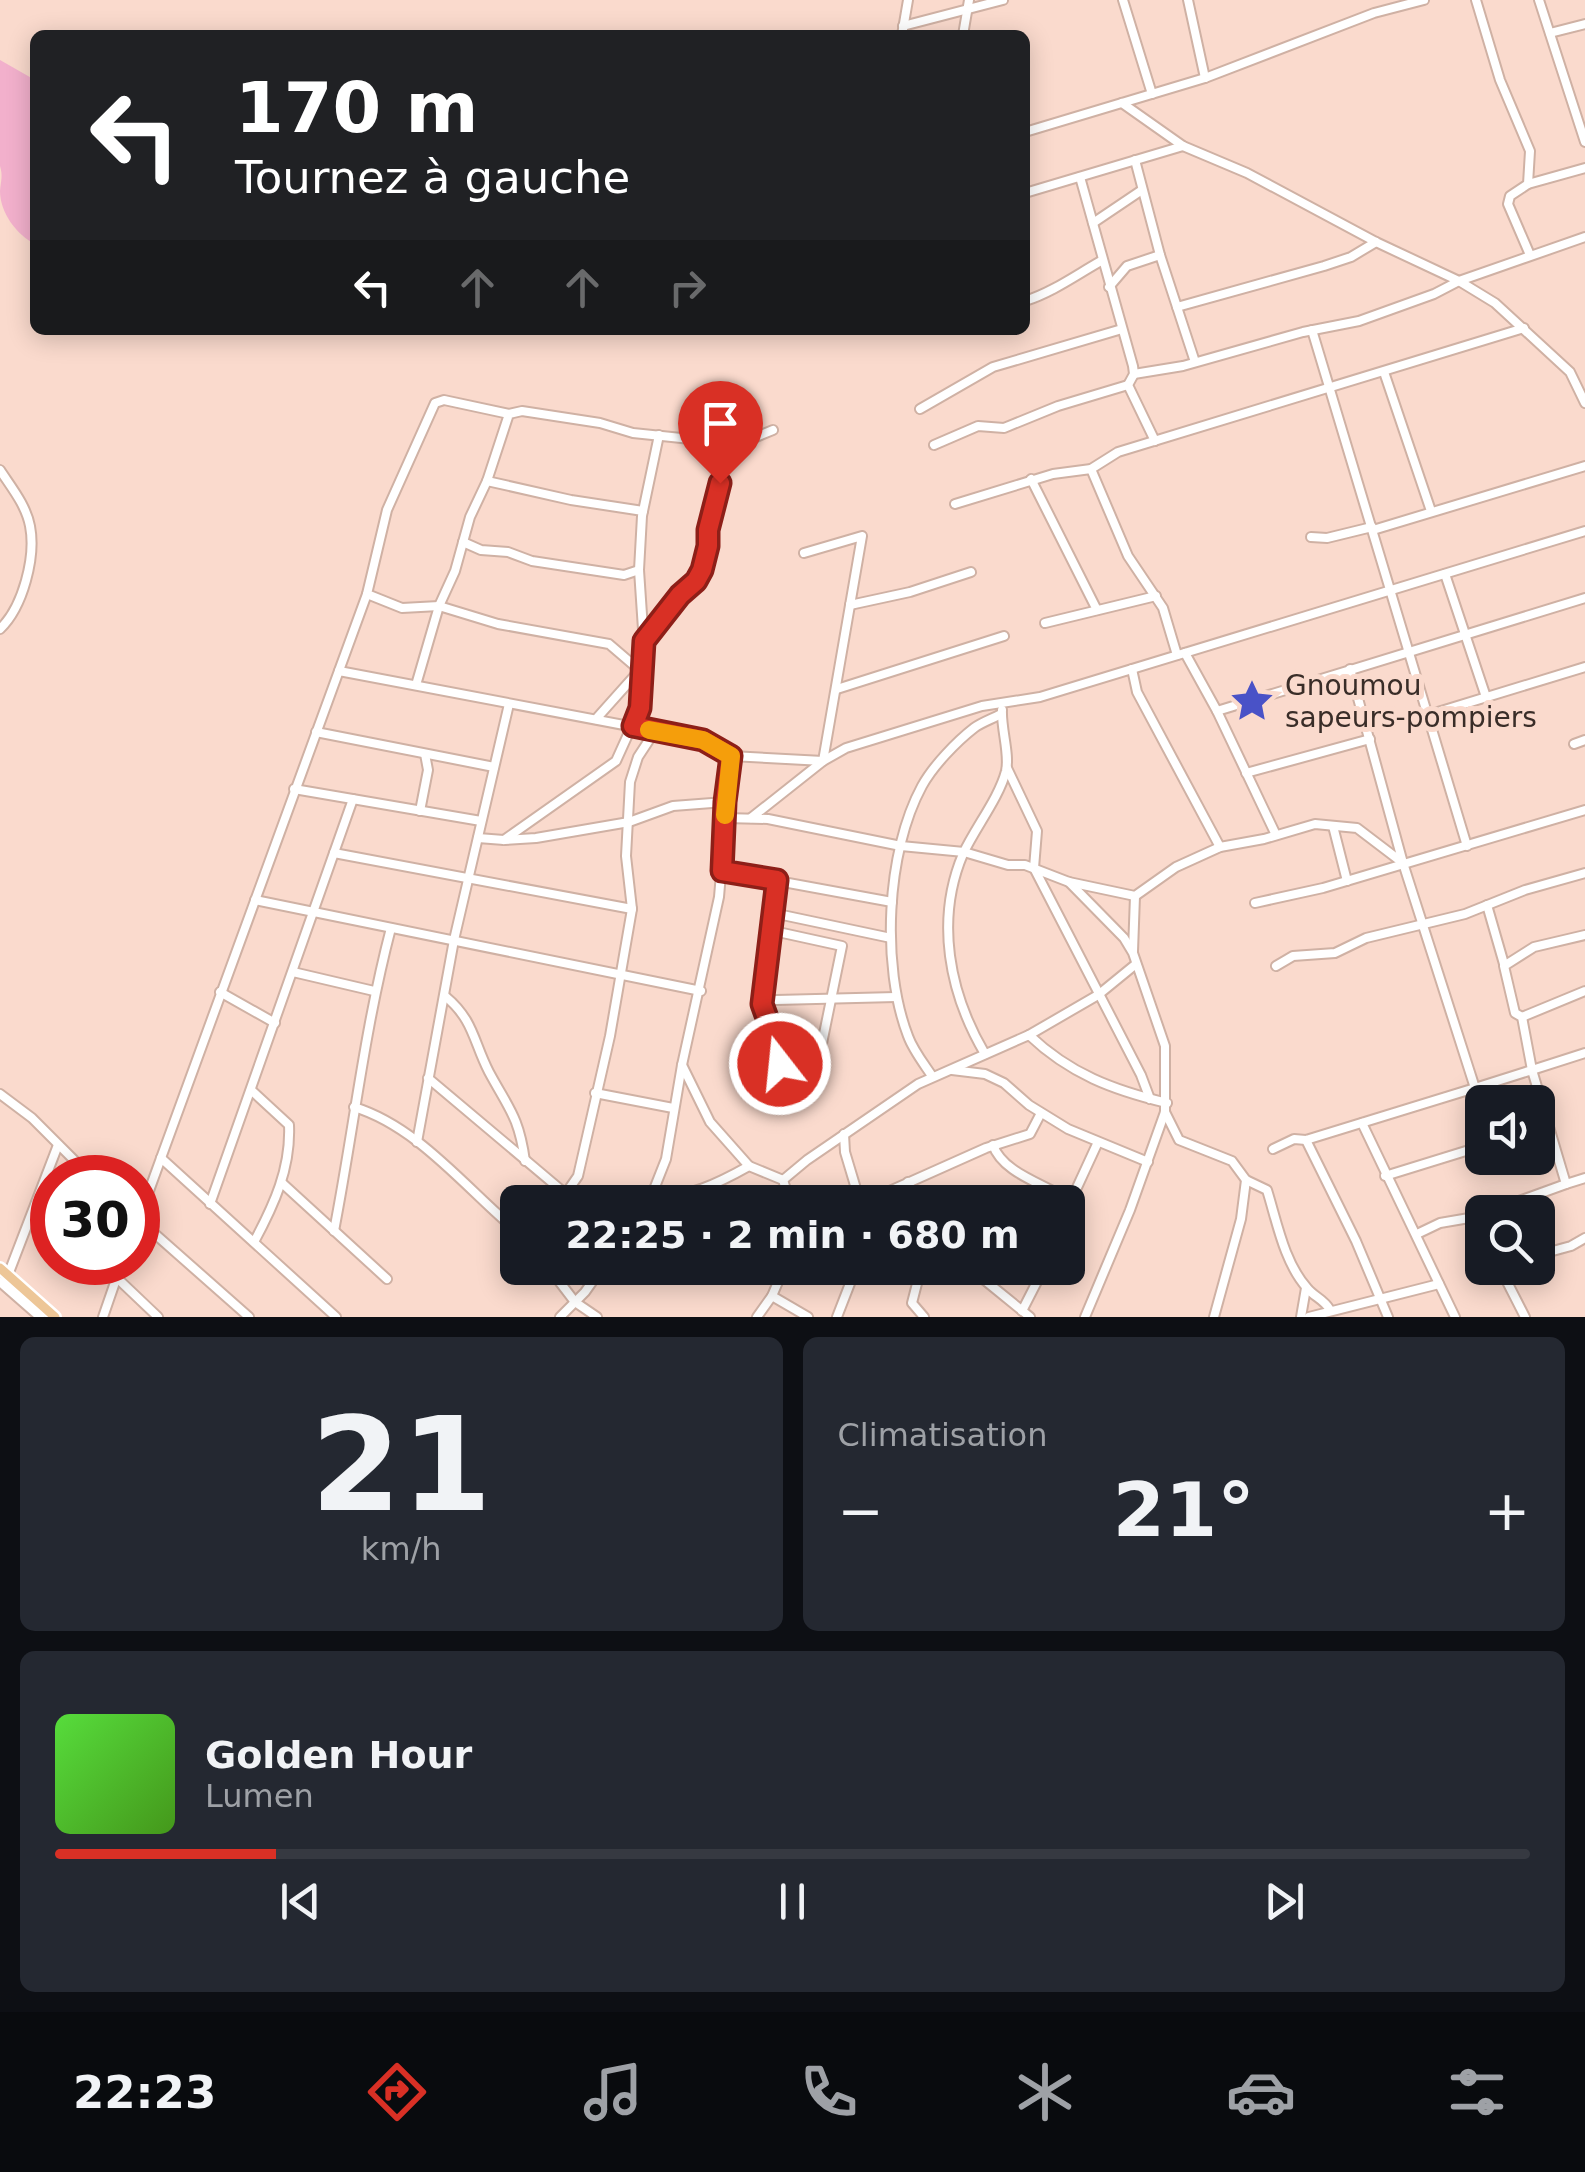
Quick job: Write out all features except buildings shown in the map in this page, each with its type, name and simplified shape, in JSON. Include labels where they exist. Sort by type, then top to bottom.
[{"type":"main road","points":[[3,1275],[55,1317]]},
{"type":"street","points":[[902,30],[908,0]]},
{"type":"street","points":[[905,30],[968,5],[1004,0]]},
{"type":"street","points":[[1123,0],[1152,94]]},
{"type":"street","points":[[1188,0],[1205,78]]},
{"type":"street","points":[[1370,0],[1374,13]]},
{"type":"street","points":[[1030,131],[1205,78],[1374,13],[1424,0]]},
{"type":"street","points":[[1476,0],[1500,80],[1530,151],[1528,184]]},
{"type":"street","points":[[1539,0],[1585,142]]},
{"type":"street","points":[[964,30],[968,5]]},
{"type":"street","points":[[1550,33],[1585,24]]},
{"type":"street","points":[[1122,103],[1183,146],[1248,174],[1376,242],[1459,280],[1495,303],[1570,372],[1585,402]]},
{"type":"street","points":[[1030,192],[1183,146]]},
{"type":"street","points":[[1135,160],[1194,362]]},
{"type":"street","points":[[1530,255],[1508,204],[1510,196],[1528,184],[1585,168]]},
{"type":"street","points":[[934,445],[978,426],[1004,428],[1058,406],[1128,385],[1134,374],[1080,177]]},
{"type":"street","points":[[1093,223],[1142,190]]},
{"type":"street","points":[[1134,374],[1251,350],[1312,330],[1358,321],[1459,280],[1585,237]]},
{"type":"street","points":[[1176,307],[1324,266],[1351,257],[1376,242]]},
{"type":"street","points":[[1109,286],[1126,266],[1160,256]]},
{"type":"street","points":[[1030,300],[1050,294],[1073,275],[1101,261]]},
{"type":"street","points":[[955,504],[1031,479],[1091,469],[1118,452],[1524,328]]},
{"type":"street","points":[[920,409],[1007,361],[1122,330]]},
{"type":"street","points":[[1312,330],[1468,846]]},
{"type":"street","points":[[1384,372],[1432,512]]},
{"type":"street","points":[[1128,385],[1155,441]]},
{"type":"street","points":[[336,1317],[160,1158],[339,671],[366,594],[388,510],[436,403],[444,400],[509,414],[522,410],[659,435],[739,444],[772,430]]},
{"type":"street","points":[[416,685],[439,606],[455,572],[470,517],[488,481],[509,414]]},
{"type":"street","points":[[504,840],[616,761],[640,708],[644,641],[639,570],[643,511],[659,435]]},
{"type":"street","points":[[644,641],[696,581],[705,564],[708,530],[722,470],[702,441]]},
{"type":"street","points":[[1311,537],[1372,529],[1585,466]]},
{"type":"street","points":[[1091,469],[1128,556],[1156,596],[1181,654],[1217,711],[1276,835]]},
{"type":"street","points":[[0,470],[26,513],[30,546],[20,598],[14,613],[0,629]]},
{"type":"street","points":[[1031,479],[1097,610]]},
{"type":"street","points":[[488,481],[643,511]]},
{"type":"street","points":[[749,819],[823,761],[846,748],[1002,700],[1040,697],[1585,531]]},
{"type":"street","points":[[804,553],[862,536],[823,761]]},
{"type":"street","points":[[463,542],[532,561],[624,575],[639,570]]},
{"type":"street","points":[[850,606],[971,572]]},
{"type":"street","points":[[1445,574],[1486,698]]},
{"type":"street","points":[[366,594],[402,608],[439,606],[498,624],[609,644],[641,673]]},
{"type":"street","points":[[1045,622],[1156,596]]},
{"type":"street","points":[[1217,711],[1585,598]]},
{"type":"street","points":[[837,688],[1004,636]]},
{"type":"street","points":[[1428,715],[1585,667]]},
{"type":"street","points":[[1132,669],[1137,692],[1220,846]]},
{"type":"street","points":[[1350,670],[1404,863],[1474,1085]]},
{"type":"street","points":[[339,671],[703,740],[731,756],[823,761]]},
{"type":"street","points":[[596,719],[641,673]]},
{"type":"street","points":[[1002,700],[1007,768],[1037,831],[1034,868],[1142,1075],[1150,1099]]},
{"type":"street","points":[[418,1142],[454,940],[508,704]]},
{"type":"street","points":[[932,1076],[909,1039],[896,997],[892,902],[902,846],[908,817],[933,770],[977,725],[1001,714]]},
{"type":"street","points":[[573,1185],[578,1176],[610,1036],[632,909],[626,868],[630,782],[638,758],[655,731]]},
{"type":"street","points":[[316,732],[494,767]]},
{"type":"street","points":[[1246,773],[1370,739]]},
{"type":"street","points":[[1574,744],[1585,740]]},
{"type":"street","points":[[420,811],[428,770],[426,754]]},
{"type":"street","points":[[657,1185],[666,1159],[722,871],[731,756]]},
{"type":"street","points":[[985,1054],[958,998],[948,905],[964,852],[1007,768]]},
{"type":"street","points":[[294,788],[481,822]]},
{"type":"street","points":[[210,1204],[353,799]]},
{"type":"street","points":[[478,838],[504,840],[628,822],[673,806],[725,802]]},
{"type":"street","points":[[1256,903],[1347,881],[1585,810]]},
{"type":"street","points":[[724,818],[811,826],[902,846],[964,852],[1034,868],[1069,882],[1136,896],[1176,867],[1220,846],[1315,824],[1357,828],[1404,863]]},
{"type":"street","points":[[1332,826],[1347,881]]},
{"type":"street","points":[[334,853],[632,909]]},
{"type":"street","points":[[722,871],[892,902]]},
{"type":"street","points":[[1276,966],[1293,956],[1335,953],[1366,938],[1440,921],[1585,873]]},
{"type":"street","points":[[777,880],[762,1004],[780,1064]]},
{"type":"street","points":[[1069,882],[1124,938],[1165,1046],[1166,1108],[1085,1317]]},
{"type":"street","points":[[1133,954],[1136,896]]},
{"type":"street","points":[[255,900],[701,990]]},
{"type":"street","points":[[1487,906],[1516,1013],[1522,1016],[1585,992]]},
{"type":"street","points":[[772,913],[891,938]]},
{"type":"street","points":[[334,1231],[374,992],[392,928]]},
{"type":"street","points":[[770,930],[842,946],[818,1063]]},
{"type":"street","points":[[1504,964],[1534,947],[1585,935]]},
{"type":"street","points":[[782,1180],[932,1076],[1029,1036],[1098,995],[1136,964]]},
{"type":"street","points":[[292,972],[374,992]]},
{"type":"street","points":[[220,992],[274,1022]]},
{"type":"street","points":[[446,996],[469,1021],[489,1072],[520,1127],[525,1161]]},
{"type":"street","points":[[762,1004],[776,1000],[896,997]]},
{"type":"street","points":[[1522,1016],[1537,1085]]},
{"type":"street","points":[[1029,1036],[1049,1054],[1097,1082],[1166,1108],[1179,1140],[1232,1161],[1246,1180],[1267,1190],[1286,1251],[1306,1288],[1330,1310]]},
{"type":"street","points":[[1484,1085],[1585,1052]]},
{"type":"street","points":[[682,1065],[710,1122],[749,1166],[782,1180],[784,1185]]},
{"type":"street","points":[[948,1070],[986,1074],[1004,1083],[1041,1113],[1148,1162]]},
{"type":"street","points":[[428,1078],[550,1185]]},
{"type":"street","points":[[251,1090],[289,1126],[289,1153],[282,1183],[254,1242]]},
{"type":"street","points":[[1274,1149],[1294,1139],[1306,1140],[1465,1091]]},
{"type":"street","points":[[594,1093],[673,1108]]},
{"type":"street","points":[[0,1094],[69,1155]]},
{"type":"street","points":[[354,1106],[418,1142],[500,1216]]},
{"type":"street","points":[[901,1185],[1030,1134],[1041,1113]]},
{"type":"street","points":[[1362,1123],[1455,1317]]},
{"type":"street","points":[[844,1134],[845,1152],[856,1185]]},
{"type":"street","points":[[1306,1140],[1388,1317]]},
{"type":"street","points":[[1078,1185],[1098,1142]]},
{"type":"street","points":[[40,1317],[3,1275],[58,1144]]},
{"type":"street","points":[[1555,1144],[1566,1184]]},
{"type":"street","points":[[993,1146],[998,1158],[1014,1172],[1043,1185]]},
{"type":"street","points":[[1385,1176],[1465,1151]]},
{"type":"street","points":[[716,1185],[749,1166]]},
{"type":"street","points":[[1536,1195],[1585,1178]]},
{"type":"street","points":[[1214,1317],[1242,1218],[1246,1180]]},
{"type":"street","points":[[282,1183],[387,1279]]},
{"type":"street","points":[[1416,1234],[1448,1220],[1465,1217]]},
{"type":"street","points":[[1555,1250],[1585,1238]]},
{"type":"street","points":[[160,1239],[249,1317]]},
{"type":"street","points":[[1306,1288],[1305,1317],[1438,1284]]},
{"type":"street","points":[[103,1317],[114,1285]]},
{"type":"street","points":[[124,1285],[158,1317]]},
{"type":"street","points":[[562,1285],[575,1302],[597,1317]]},
{"type":"street","points":[[560,1317],[588,1285]]},
{"type":"street","points":[[757,1317],[777,1285]]},
{"type":"street","points":[[836,1317],[849,1285]]},
{"type":"street","points":[[917,1285],[912,1303],[924,1317]]},
{"type":"street","points":[[991,1285],[1026,1314],[1037,1285]]},
{"type":"street","points":[[1511,1285],[1525,1317]]},
{"type":"street","points":[[772,1296],[808,1317]]},
{"type":"street","points":[[319,1317],[326,1309]]},
{"type":"shaded area","points":[[0,60],[30,77],[30,241],[11,222],[3,207]]},
{"type":"slow traffic","points":[[649,730],[703,740],[731,756],[725,815]]},
{"type":"place","name":"Gnoumou sapeurs-pompiers","points":[[1252,701]]},
{"type":"route","points":[[720,483],[708,530],[705,564],[691,588],[680,595],[644,641],[640,708],[633,726],[703,740],[731,756],[722,871],[777,880],[762,1004],[780,1064]]}]
